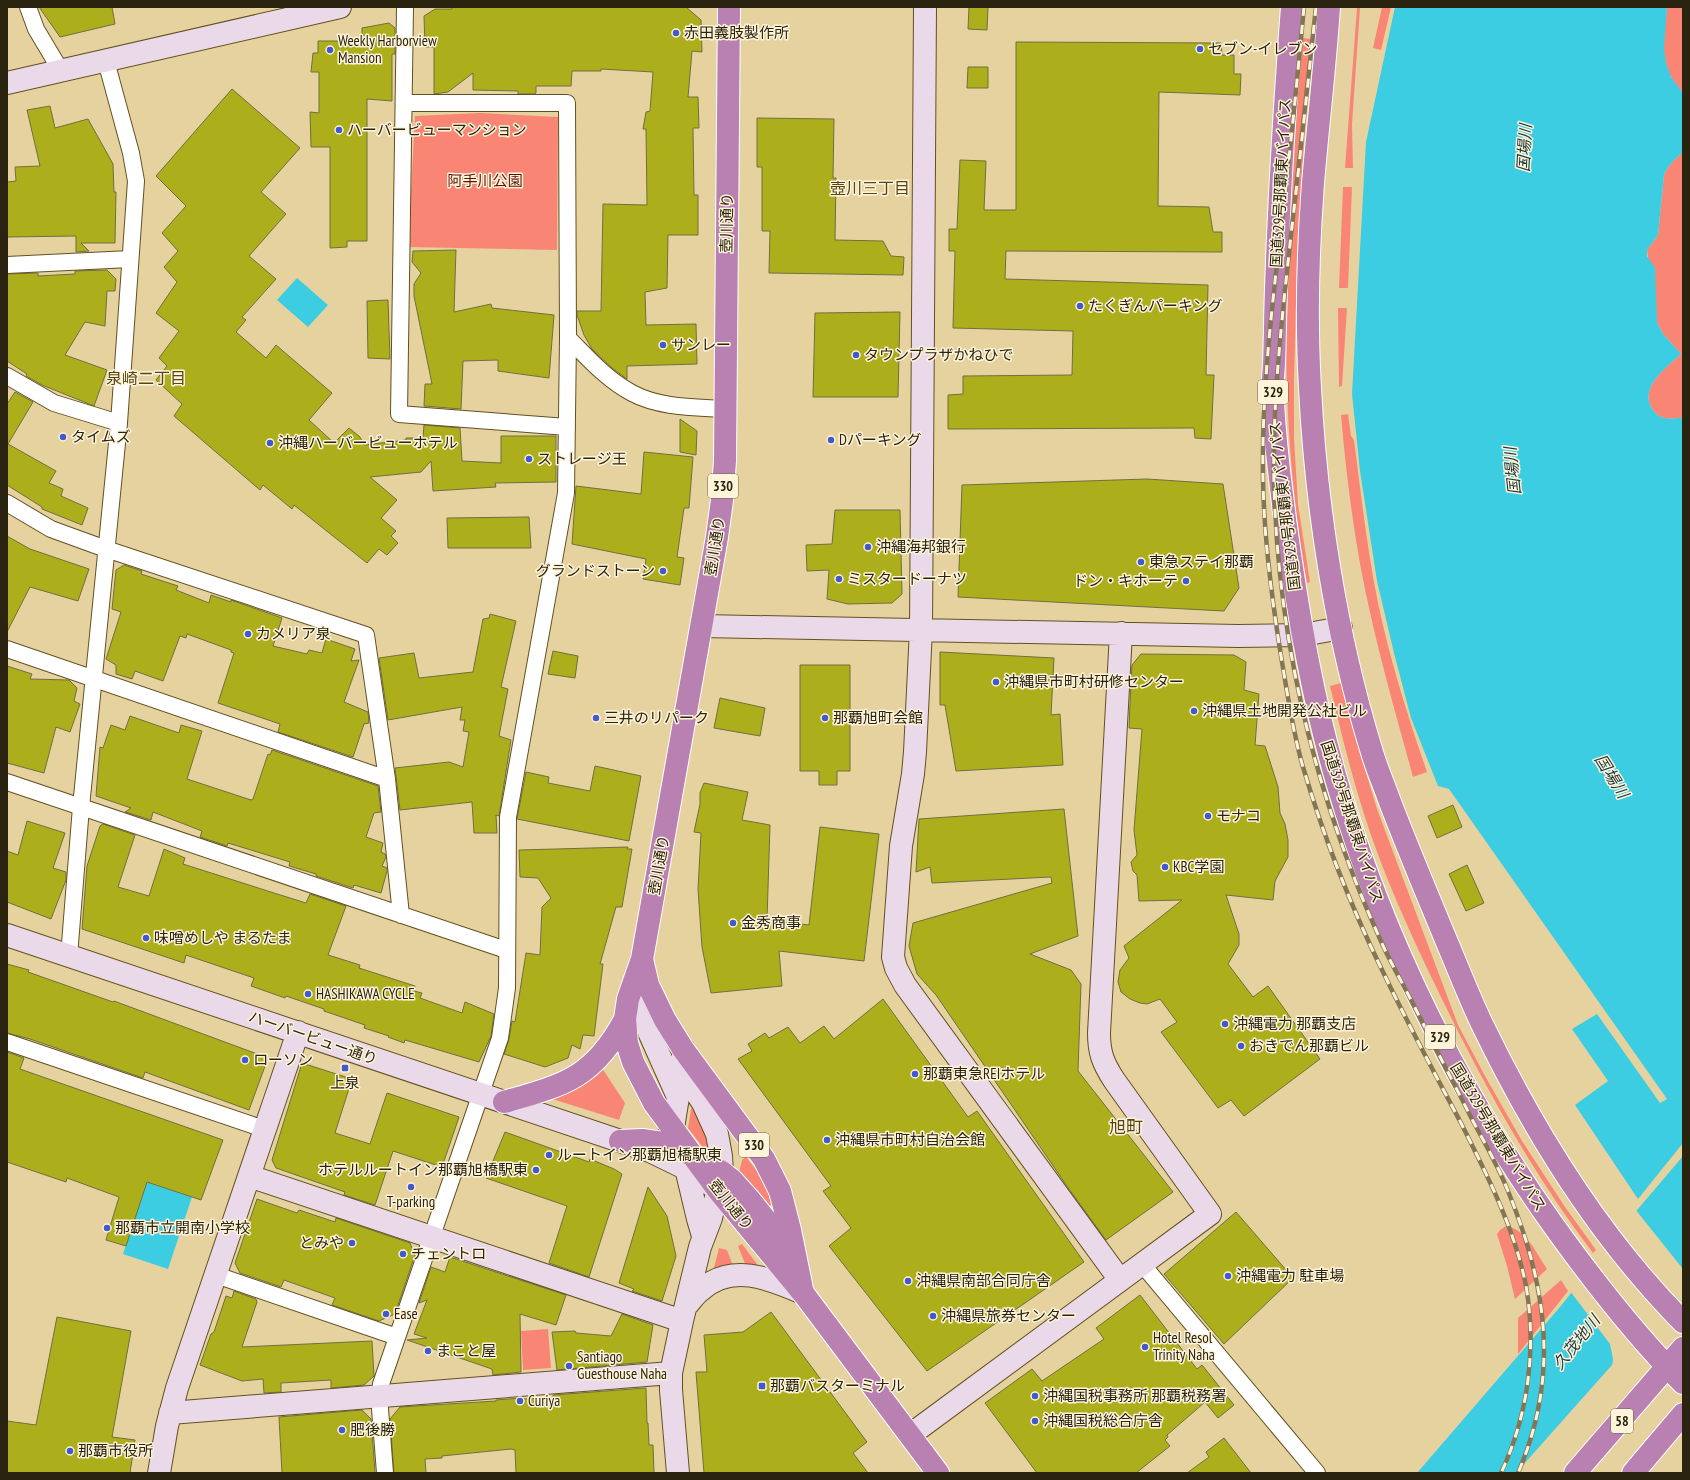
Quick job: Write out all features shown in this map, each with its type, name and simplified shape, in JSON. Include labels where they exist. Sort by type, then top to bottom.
[{"type":"highway","name":"壺川通り","points":[[729,7],[725,461],[722,500],[702,626],[642,959],[628,999],[625,1019],[627,1043],[633,1062],[654,1103],[674,1149],[720,1181],[910,1435]]},
{"type":"highway","name":"国道329号那覇東バイパス","points":[[1292,7],[1280,183],[1272,398],[1284,510],[1303,635],[1321,724],[1337,783],[1362,862],[1388,927],[1435,1027],[1475,1104],[1533,1197],[1586,1269],[1643,1341],[1683,1383]]},
{"type":"highway","name":"329","points":[[1330,7],[1313,185],[1308,320],[1313,446],[1331,578],[1359,709],[1372,753],[1407,846],[1481,1021],[1508,1075],[1539,1132],[1562,1169],[1610,1237],[1677,1316]]},
{"type":"highway","name":"壺川通り","points":[[642,959],[648,984],[665,1020],[683,1049],[764,1159],[780,1191],[785,1205],[794,1255],[803,1293]]},
{"type":"highway","points":[[504,1102],[540,1092],[577,1076],[590,1067],[601,1056],[614,1039],[625,1019]]},
{"type":"highway","points":[[620,1141],[642,1140],[674,1149]]},
{"type":"highway","points":[[720,1181],[732,1180],[794,1255]]},
{"type":"highway","name":"58","points":[[1575,1473],[1683,1348]]},
{"type":"highway","points":[[1633,1473],[1683,1414]]},
{"type":"highway","name":"330","points":[[910,1435],[938,1473]]},
{"type":"street","points":[[28,7],[36,29],[60,71]]},
{"type":"street","points":[[7,83],[340,7]]},
{"type":"street","points":[[405,7],[399,414],[567,427]]},
{"type":"street","points":[[925,7],[921,629],[913,774],[901,846],[893,957],[896,968],[905,985],[1120,1280]]},
{"type":"street","points":[[69,956],[81,807],[119,423],[136,181],[131,153],[106,60]]},
{"type":"street","points":[[385,1473],[379,1396],[381,1384],[500,1038],[507,988],[506,950],[508,817],[566,493],[567,427],[567,103],[404,103]]},
{"type":"street","points":[[7,265],[130,259]]},
{"type":"street","points":[[568,338],[598,369],[633,394],[656,402],[676,406],[725,409]]},
{"type":"street","points":[[7,376],[54,402],[119,423]]},
{"type":"street","points":[[7,503],[51,529],[106,549],[366,636],[386,779],[401,915]]},
{"type":"street","points":[[702,626],[1238,636],[1303,635],[1341,628]]},
{"type":"street","points":[[910,1435],[1210,1214],[1103,1064],[1099,1048],[1120,633]]},
{"type":"street","points":[[7,649],[386,779]]},
{"type":"street","points":[[7,782],[506,950]]},
{"type":"street","name":"ハーバービュー通り","points":[[7,935],[620,1141]]},
{"type":"street","points":[[648,984],[644,1011],[649,1032],[678,1097],[674,1149],[704,1236]]},
{"type":"street","points":[[160,1473],[170,1413],[264,1129],[298,1032]]},
{"type":"street","points":[[7,1042],[264,1129]]},
{"type":"street","points":[[678,1473],[671,1373],[684,1314],[720,1181],[721,1156],[714,1129],[703,1103],[683,1073],[683,1049]]},
{"type":"street","points":[[249,1176],[432,1236],[684,1314]]},
{"type":"street","points":[[1142,1264],[1317,1473]]},
{"type":"street","points":[[216,1275],[397,1337]]},
{"type":"street","points":[[684,1314],[701,1290],[713,1281],[733,1275],[765,1277],[803,1293]]},
{"type":"street","points":[[170,1413],[671,1373]]},
{"type":"green space","points":[[1382,7],[1391,7],[1381,50],[1373,48]]},
{"type":"green space","points":[[1667,7],[1683,7],[1683,93],[1670,75],[1667,67],[1664,43]]},
{"type":"green space","points":[[1357,8],[1360,8],[1352,124],[1353,168],[1345,168]]},
{"type":"green space","points":[[1303,38],[1311,39],[1298,234],[1294,439],[1298,504],[1310,582],[1307,583],[1293,484],[1289,435],[1286,335],[1286,285],[1290,186]]},
{"type":"green space","name":"阿手川公園","points":[[480,113],[558,117],[557,250],[408,247],[415,116]]},
{"type":"green space","points":[[1683,152],[1683,418],[1667,419],[1660,417],[1653,411],[1649,399],[1649,392],[1657,377],[1681,354],[1663,334],[1657,322],[1647,250],[1658,235],[1664,175],[1670,165]]},
{"type":"green space","points":[[1343,187],[1352,187],[1348,288],[1339,288]]},
{"type":"green space","points":[[1338,308],[1347,308],[1342,386],[1339,387]]},
{"type":"green space","points":[[1348,414],[1351,436],[1354,440],[1367,542],[1378,603],[1400,688],[1427,772],[1413,777],[1382,660],[1361,570],[1349,493],[1341,415]]},
{"type":"green space","points":[[1341,683],[1354,733],[1377,809],[1458,1025],[1522,1141],[1565,1207],[1596,1250],[1593,1253],[1550,1192],[1510,1128],[1457,1029],[1408,927],[1379,858],[1349,765],[1330,686]]},
{"type":"green space","points":[[602,1068],[625,1103],[619,1120],[549,1098]]},
{"type":"green space","points":[[695,1108],[704,1128],[711,1158],[688,1128],[691,1109]]},
{"type":"green space","points":[[746,1157],[768,1185],[771,1205],[768,1208],[739,1173],[742,1160]]},
{"type":"green space","points":[[1506,1226],[1513,1228],[1525,1237],[1547,1269],[1515,1299],[1497,1234]]},
{"type":"green space","points":[[742,1244],[760,1268],[746,1266],[738,1246]]},
{"type":"green space","points":[[719,1248],[727,1250],[733,1266],[713,1272]]},
{"type":"green space","points":[[1561,1280],[1568,1291],[1518,1354],[1518,1318]]},
{"type":"green space","points":[[548,1329],[551,1368],[523,1370],[521,1331]]},
{"type":"water","name":"国場川","points":[[1395,7],[1667,7],[1664,48],[1666,63],[1671,77],[1683,93],[1683,152],[1670,165],[1664,175],[1658,235],[1647,250],[1647,256],[1655,268],[1657,322],[1663,334],[1681,354],[1657,377],[1652,384],[1649,392],[1649,399],[1652,409],[1660,417],[1667,419],[1683,418],[1683,1143],[1638,1199],[1575,1105],[1608,1081],[1572,1029],[1597,1014],[1660,1103],[1667,1099],[1449,789],[1438,786],[1411,718],[1377,581],[1360,471],[1352,394],[1366,142]]},
{"type":"water","points":[[297,278],[328,305],[308,327],[277,300]]},
{"type":"water","name":"久茂地川","points":[[1683,1156],[1683,1285],[1516,1473],[1417,1473],[1560,1307],[1638,1209]]},
{"type":"water","points":[[147,1182],[192,1197],[168,1269],[123,1254]]},
{"type":"pier","points":[[1635,1209],[1683,1269],[1683,1288],[1612,1368],[1613,1359],[1610,1344],[1570,1291]]},
{"type":"building","points":[[39,7],[112,7],[115,24],[60,37]]},
{"type":"building","points":[[452,7],[686,7],[701,20],[702,52],[692,51],[688,97],[698,97],[699,128],[693,128],[694,195],[698,195],[698,235],[668,235],[667,288],[645,292],[646,325],[696,324],[697,364],[627,366],[627,379],[612,368],[592,349],[584,335],[577,315],[577,311],[601,311],[603,204],[647,205],[646,129],[643,129],[646,112],[650,111],[653,72],[601,69],[601,71],[572,71],[571,86],[536,86],[536,93],[534,94],[518,94],[518,91],[473,90],[473,73],[448,92],[434,94],[434,47],[425,47],[424,16],[435,9],[452,9]]},
{"type":"building","points":[[969,7],[988,7],[987,30],[968,29]]},
{"type":"building","name":"ハーバービューマンション","points":[[389,23],[395,28],[395,54],[392,54],[392,101],[367,99],[367,241],[347,241],[347,247],[330,248],[330,147],[311,147],[310,112],[319,113],[319,72],[311,72],[313,53],[318,53],[318,41],[362,41],[362,28]]},
{"type":"building","points":[[1016,42],[1221,43],[1222,55],[1234,55],[1234,74],[1241,74],[1240,95],[1159,92],[1158,206],[1209,207],[1213,232],[1222,232],[1222,252],[1006,251],[1005,279],[1208,285],[1206,375],[1214,375],[1211,439],[1195,438],[1194,428],[948,429],[948,395],[963,394],[963,376],[1072,375],[1073,331],[953,328],[955,251],[949,251],[949,229],[957,229],[960,160],[986,161],[984,210],[1016,210]]},
{"type":"building","points":[[968,67],[988,67],[988,88],[967,88]]},
{"type":"building","points":[[232,89],[300,148],[261,192],[286,214],[249,256],[276,279],[242,317],[246,320],[236,332],[266,358],[276,345],[332,393],[309,420],[334,443],[349,428],[360,437],[364,445],[406,440],[406,438],[423,438],[424,425],[460,428],[462,461],[501,463],[501,436],[556,436],[556,482],[495,483],[496,487],[433,491],[431,461],[421,472],[370,477],[397,500],[381,518],[396,531],[391,536],[398,543],[387,555],[379,549],[367,563],[294,505],[292,509],[263,485],[260,490],[174,416],[182,404],[156,380],[167,366],[159,358],[179,331],[156,313],[177,282],[164,267],[178,251],[162,233],[186,206],[156,176]]},
{"type":"building","points":[[50,106],[55,128],[88,119],[113,164],[114,192],[116,192],[115,243],[81,243],[89,251],[76,252],[76,236],[7,237],[7,182],[16,181],[15,167],[40,166],[27,110]]},
{"type":"building","points":[[757,118],[834,119],[833,178],[836,178],[835,240],[883,241],[891,256],[904,257],[903,275],[769,273],[770,231],[762,231],[762,167],[757,167]]},
{"type":"building","points":[[456,250],[454,312],[491,304],[492,308],[554,315],[549,378],[498,371],[498,360],[463,361],[461,409],[424,406],[425,384],[432,384],[414,296],[414,284],[421,273],[412,262],[413,251]]},
{"type":"building","points":[[107,270],[116,279],[115,291],[107,291],[105,326],[85,322],[65,355],[107,370],[94,406],[42,385],[26,376],[27,374],[7,361],[7,274],[38,273],[38,276],[75,274],[75,271]]},
{"type":"building","points":[[388,300],[390,359],[368,358],[367,301]]},
{"type":"building","name":"タウンプラザかねひで","points":[[900,312],[898,397],[813,397],[815,313]]},
{"type":"building","points":[[15,392],[33,402],[8,444],[56,471],[49,483],[63,489],[61,496],[88,508],[82,525],[42,509],[42,507],[7,485],[7,404]]},
{"type":"building","points":[[680,419],[697,431],[696,455],[680,452]]},
{"type":"building","points":[[644,452],[693,457],[689,508],[684,508],[677,557],[684,558],[680,585],[643,579],[646,559],[572,544],[576,486],[641,494]]},
{"type":"building","points":[[1147,479],[1223,484],[1239,588],[1224,611],[958,597],[962,485]]},
{"type":"building","points":[[835,510],[900,510],[902,594],[892,603],[848,604],[827,599],[829,570],[807,571],[806,545],[832,544]]},
{"type":"building","points":[[529,517],[531,548],[448,548],[447,518]]},
{"type":"building","points":[[7,536],[30,549],[89,569],[78,601],[30,587],[7,632]]},
{"type":"building","points":[[124,565],[142,571],[141,574],[178,586],[176,590],[209,603],[211,595],[231,602],[231,600],[282,618],[273,646],[307,654],[309,650],[322,653],[326,639],[355,649],[351,661],[359,660],[344,702],[368,712],[369,723],[364,724],[353,757],[278,732],[280,724],[218,703],[234,653],[231,652],[231,650],[187,634],[186,638],[180,636],[163,681],[135,671],[132,679],[116,674],[116,665],[106,659],[121,612],[112,609],[116,570]]},
{"type":"building","points":[[490,614],[516,621],[501,687],[508,689],[499,736],[511,740],[499,816],[496,815],[497,833],[474,833],[472,802],[400,810],[395,768],[449,762],[463,767],[469,732],[463,731],[465,720],[460,720],[462,707],[388,720],[379,658],[414,653],[419,678],[473,672],[483,619],[489,618]]},
{"type":"building","points":[[553,651],[578,656],[575,678],[548,674]]},
{"type":"building","points":[[940,652],[1054,658],[1051,715],[1060,714],[1063,765],[956,771],[945,705],[940,705]]},
{"type":"building","points":[[1141,654],[1234,655],[1246,662],[1244,690],[1259,694],[1255,745],[1265,746],[1278,787],[1280,813],[1285,824],[1288,840],[1288,857],[1275,881],[1273,900],[1226,895],[1239,934],[1239,945],[1228,964],[1253,997],[1268,986],[1320,1059],[1244,1116],[1231,1100],[1218,1108],[1161,1032],[1177,1022],[1160,999],[1147,1004],[1130,999],[1121,992],[1118,982],[1120,970],[1129,958],[1124,946],[1182,900],[1139,901],[1137,875],[1133,871],[1131,862],[1137,855],[1134,830],[1142,729],[1129,728],[1130,704],[1132,665]]},
{"type":"building","name":"那覇旭町会館","points":[[800,665],[850,665],[850,771],[837,771],[837,785],[819,785],[819,771],[800,771]]},
{"type":"building","points":[[7,666],[32,674],[30,679],[69,680],[77,688],[74,701],[80,704],[70,732],[56,727],[44,773],[7,763]]},
{"type":"building","points":[[720,698],[765,708],[760,736],[714,728]]},
{"type":"building","points":[[130,716],[179,733],[181,725],[202,731],[187,779],[251,800],[253,799],[268,754],[270,755],[272,750],[378,786],[381,812],[374,813],[366,837],[383,843],[381,852],[385,854],[386,857],[382,866],[387,868],[387,871],[381,893],[354,885],[353,888],[316,876],[316,874],[289,866],[290,862],[228,843],[227,846],[200,837],[202,831],[153,812],[151,820],[125,812],[131,808],[96,796],[100,747],[103,748],[111,725],[125,730]]},
{"type":"building","points":[[595,766],[641,776],[629,841],[517,819],[526,772],[549,777],[548,783],[590,791]]},
{"type":"building","points":[[704,783],[748,792],[742,820],[770,825],[767,920],[809,925],[820,827],[879,834],[864,961],[779,951],[782,986],[711,993],[702,947],[698,889],[701,833],[694,832],[700,804],[700,793]]},
{"type":"building","points":[[1453,805],[1462,827],[1437,838],[1428,816]]},
{"type":"building","points":[[1064,809],[1078,936],[1030,954],[1071,970],[1081,984],[1078,1071],[1173,1192],[1106,1240],[1069,1189],[936,995],[917,974],[909,946],[913,923],[1052,883],[1051,877],[932,883],[930,867],[916,872],[919,819]]},
{"type":"building","points":[[27,821],[65,833],[53,868],[66,872],[66,880],[51,919],[7,902],[7,851],[18,855]]},
{"type":"building","points":[[103,824],[135,835],[118,887],[149,896],[164,849],[185,858],[183,864],[274,893],[306,903],[310,894],[346,906],[328,955],[360,965],[359,968],[415,986],[414,991],[422,993],[420,998],[462,1013],[465,1002],[494,1014],[491,1036],[479,1062],[405,1040],[404,1043],[388,1037],[389,1036],[364,1028],[365,1025],[324,1011],[324,1009],[286,996],[285,998],[251,986],[254,978],[186,955],[184,963],[82,929],[87,866],[100,826]]},
{"type":"building","points":[[628,847],[627,849],[632,849],[622,907],[616,907],[600,964],[603,964],[594,1036],[583,1035],[580,1049],[572,1045],[568,1058],[545,1067],[504,1054],[509,1039],[512,1021],[515,1022],[526,953],[540,955],[542,907],[551,898],[538,878],[520,877],[519,850]]},
{"type":"building","points":[[1467,865],[1484,903],[1466,911],[1449,874]]},
{"type":"building","points":[[7,964],[29,970],[28,972],[113,1002],[114,1001],[268,1058],[249,1110],[145,1072],[143,1078],[30,1039],[7,1033]]},
{"type":"building","points":[[883,999],[968,1117],[977,1111],[1084,1262],[927,1371],[829,1246],[851,1228],[823,1191],[831,1186],[738,1059],[752,1051],[748,1044],[765,1033],[769,1038],[788,1027],[800,1043],[824,1026],[834,1039]]},
{"type":"building","points":[[7,1052],[24,1058],[20,1069],[223,1140],[201,1200],[147,1182],[126,1246],[106,1240],[119,1197],[67,1178],[66,1182],[7,1162]]},
{"type":"building","points":[[302,1063],[352,1079],[335,1133],[370,1144],[387,1093],[459,1117],[442,1167],[393,1151],[375,1205],[344,1195],[345,1192],[276,1168],[272,1160]]},
{"type":"building","points":[[505,1132],[589,1162],[590,1159],[622,1174],[589,1277],[549,1263],[567,1206],[486,1178]]},
{"type":"building","points":[[648,1187],[667,1216],[676,1256],[662,1301],[632,1291],[634,1289],[619,1283]]},
{"type":"building","points":[[257,1199],[297,1213],[299,1210],[335,1222],[336,1218],[410,1243],[415,1255],[395,1314],[379,1321],[332,1305],[335,1298],[284,1280],[281,1287],[240,1273],[235,1263]]},
{"type":"building","name":"沖縄電力 駐車場","points":[[1236,1212],[1293,1278],[1224,1344],[1164,1274]]},
{"type":"building","points":[[450,1257],[566,1295],[556,1325],[520,1314],[521,1372],[493,1375],[492,1369],[407,1340],[427,1338],[414,1334],[427,1300],[419,1303],[431,1267],[445,1272]]},
{"type":"building","points":[[234,1291],[256,1299],[257,1302],[242,1347],[372,1341],[374,1376],[364,1385],[331,1388],[331,1380],[281,1383],[281,1392],[264,1393],[263,1379],[242,1381],[200,1365],[211,1334],[214,1332],[226,1296],[232,1298]]},
{"type":"building","points":[[1140,1295],[1197,1369],[1202,1365],[1234,1405],[1218,1418],[1205,1402],[1167,1435],[1168,1437],[1165,1440],[1170,1446],[1136,1473],[1037,1473],[985,1403],[1032,1369],[1042,1381],[1104,1339],[1096,1328]]},
{"type":"building","name":"那覇バスターミナル","points":[[771,1312],[867,1442],[853,1453],[868,1473],[704,1473],[696,1372],[707,1372],[704,1335],[743,1332]]},
{"type":"building","points":[[622,1314],[653,1325],[647,1362],[557,1370],[552,1332],[575,1331],[576,1333],[611,1336]]},
{"type":"building","points":[[57,1317],[131,1331],[112,1437],[135,1440],[130,1473],[7,1473],[7,1421],[36,1425]]},
{"type":"building","points":[[646,1388],[649,1445],[653,1445],[654,1473],[516,1473],[515,1450],[511,1449],[425,1459],[426,1473],[394,1473],[390,1419],[400,1407],[521,1398],[553,1398],[553,1395]]},
{"type":"building","points":[[362,1410],[371,1419],[375,1473],[282,1473],[279,1417]]},
{"type":"building","points":[[1224,1438],[1251,1473],[1187,1473],[1209,1457],[1206,1452]]},
{"type":"railway","points":[[1304,7],[1267,362],[1263,440],[1263,480],[1267,548],[1272,594],[1296,741],[1311,794],[1329,846],[1349,898],[1372,949],[1402,1011],[1461,1123],[1490,1182],[1515,1244],[1521,1265],[1526,1286],[1531,1334],[1528,1382],[1518,1429],[1501,1473]]},
{"type":"railway","points":[[1316,7],[1284,298],[1276,392],[1274,487],[1277,546],[1284,604],[1304,718],[1319,774],[1357,885],[1387,955],[1501,1174],[1521,1226],[1532,1262],[1539,1296],[1543,1331],[1544,1366],[1540,1401],[1531,1437],[1518,1473]]},
{"type":"place","name":"赤田義肢製作所","points":[[676,33]]},
{"type":"place","name":"セブン-イレブン","points":[[1200,49]]},
{"type":"place","name":"Weekly Harborview Mansion","points":[[330,50]]},
{"type":"place","name":"ハーバービューマンション","points":[[339,130]]},
{"type":"place","name":"たくぎんパーキング","points":[[1080,306]]},
{"type":"place","name":"サンレー","points":[[663,345]]},
{"type":"place","name":"タウンプラザかねひで","points":[[856,355]]},
{"type":"place","name":"タイムズ","points":[[63,437]]},
{"type":"place","name":"Dパーキング","points":[[831,440]]},
{"type":"place","name":"沖縄ハーバービューホテル","points":[[270,443]]},
{"type":"place","name":"ストレージ王","points":[[529,459]]},
{"type":"place","name":"沖縄海邦銀行","points":[[868,547]]},
{"type":"place","name":"東急ステイ那覇","points":[[1141,562]]},
{"type":"place","name":"グランドストーン","points":[[663,571]]},
{"type":"place","name":"ミスタードーナツ","points":[[839,579]]},
{"type":"place","name":"ドン・キホーテ","points":[[1186,581]]},
{"type":"place","name":"カメリア泉","points":[[248,634]]},
{"type":"place","name":"沖縄県市町村研修センター","points":[[996,682]]},
{"type":"place","name":"沖縄県土地開発公社ビル","points":[[1194,711]]},
{"type":"place","name":"三井のリパーク","points":[[596,718]]},
{"type":"place","name":"那覇旭町会館","points":[[825,718]]},
{"type":"place","name":"モナコ","points":[[1208,816]]},
{"type":"place","name":"KBC学園","points":[[1165,867]]},
{"type":"place","name":"金秀商事","points":[[733,923]]},
{"type":"place","name":"味噌めしや まるたま","points":[[146,938]]},
{"type":"place","name":"HASHIKAWA CYCLE","points":[[308,994]]},
{"type":"place","name":"沖縄電力 那覇支店","points":[[1225,1024]]},
{"type":"place","name":"おきでん那覇ビル","points":[[1241,1046]]},
{"type":"place","name":"ローソン","points":[[245,1060]]},
{"type":"place","name":"上泉","points":[[345,1068]]},
{"type":"place","name":"那覇東急REIホテル","points":[[915,1074]]},
{"type":"place","name":"沖縄県市町村自治会館","points":[[827,1140]]},
{"type":"place","name":"ルートイン那覇旭橋駅東","points":[[549,1155]]},
{"type":"place","name":"ホテルルートイン那覇旭橋駅東","points":[[536,1170]]},
{"type":"place","name":"T-parking","points":[[411,1187]]},
{"type":"place","name":"那覇市立開南小学校","points":[[107,1228]]},
{"type":"place","name":"とみや","points":[[352,1243]]},
{"type":"place","name":"チェントロ","points":[[403,1254]]},
{"type":"place","name":"沖縄電力 駐車場","points":[[1228,1276]]},
{"type":"place","name":"沖縄県南部合同庁舎","points":[[908,1281]]},
{"type":"place","name":"Ease","points":[[386,1314]]},
{"type":"place","name":"沖縄県旅券センター","points":[[933,1316]]},
{"type":"place","name":"Hotel Resol Trinity Naha","points":[[1145,1347]]},
{"type":"place","name":"まこと屋","points":[[428,1351]]},
{"type":"place","name":"Santiago Guesthouse Naha","points":[[569,1366]]},
{"type":"place","name":"那覇バスターミナル","points":[[762,1386]]},
{"type":"place","name":"沖縄国税事務所 那覇税務署","points":[[1035,1396]]},
{"type":"place","name":"Curiya","points":[[520,1401]]},
{"type":"place","name":"沖縄国税総合庁舎","points":[[1035,1421]]},
{"type":"place","name":"肥後勝","points":[[342,1430]]},
{"type":"place","name":"那覇市役所","points":[[70,1451]]},
{"type":"district","name":"壺川三丁目","points":[[870,188]]},
{"type":"district","name":"泉崎二丁目","points":[[146,378]]},
{"type":"district","name":"旭町","points":[[1126,1127]]}]
